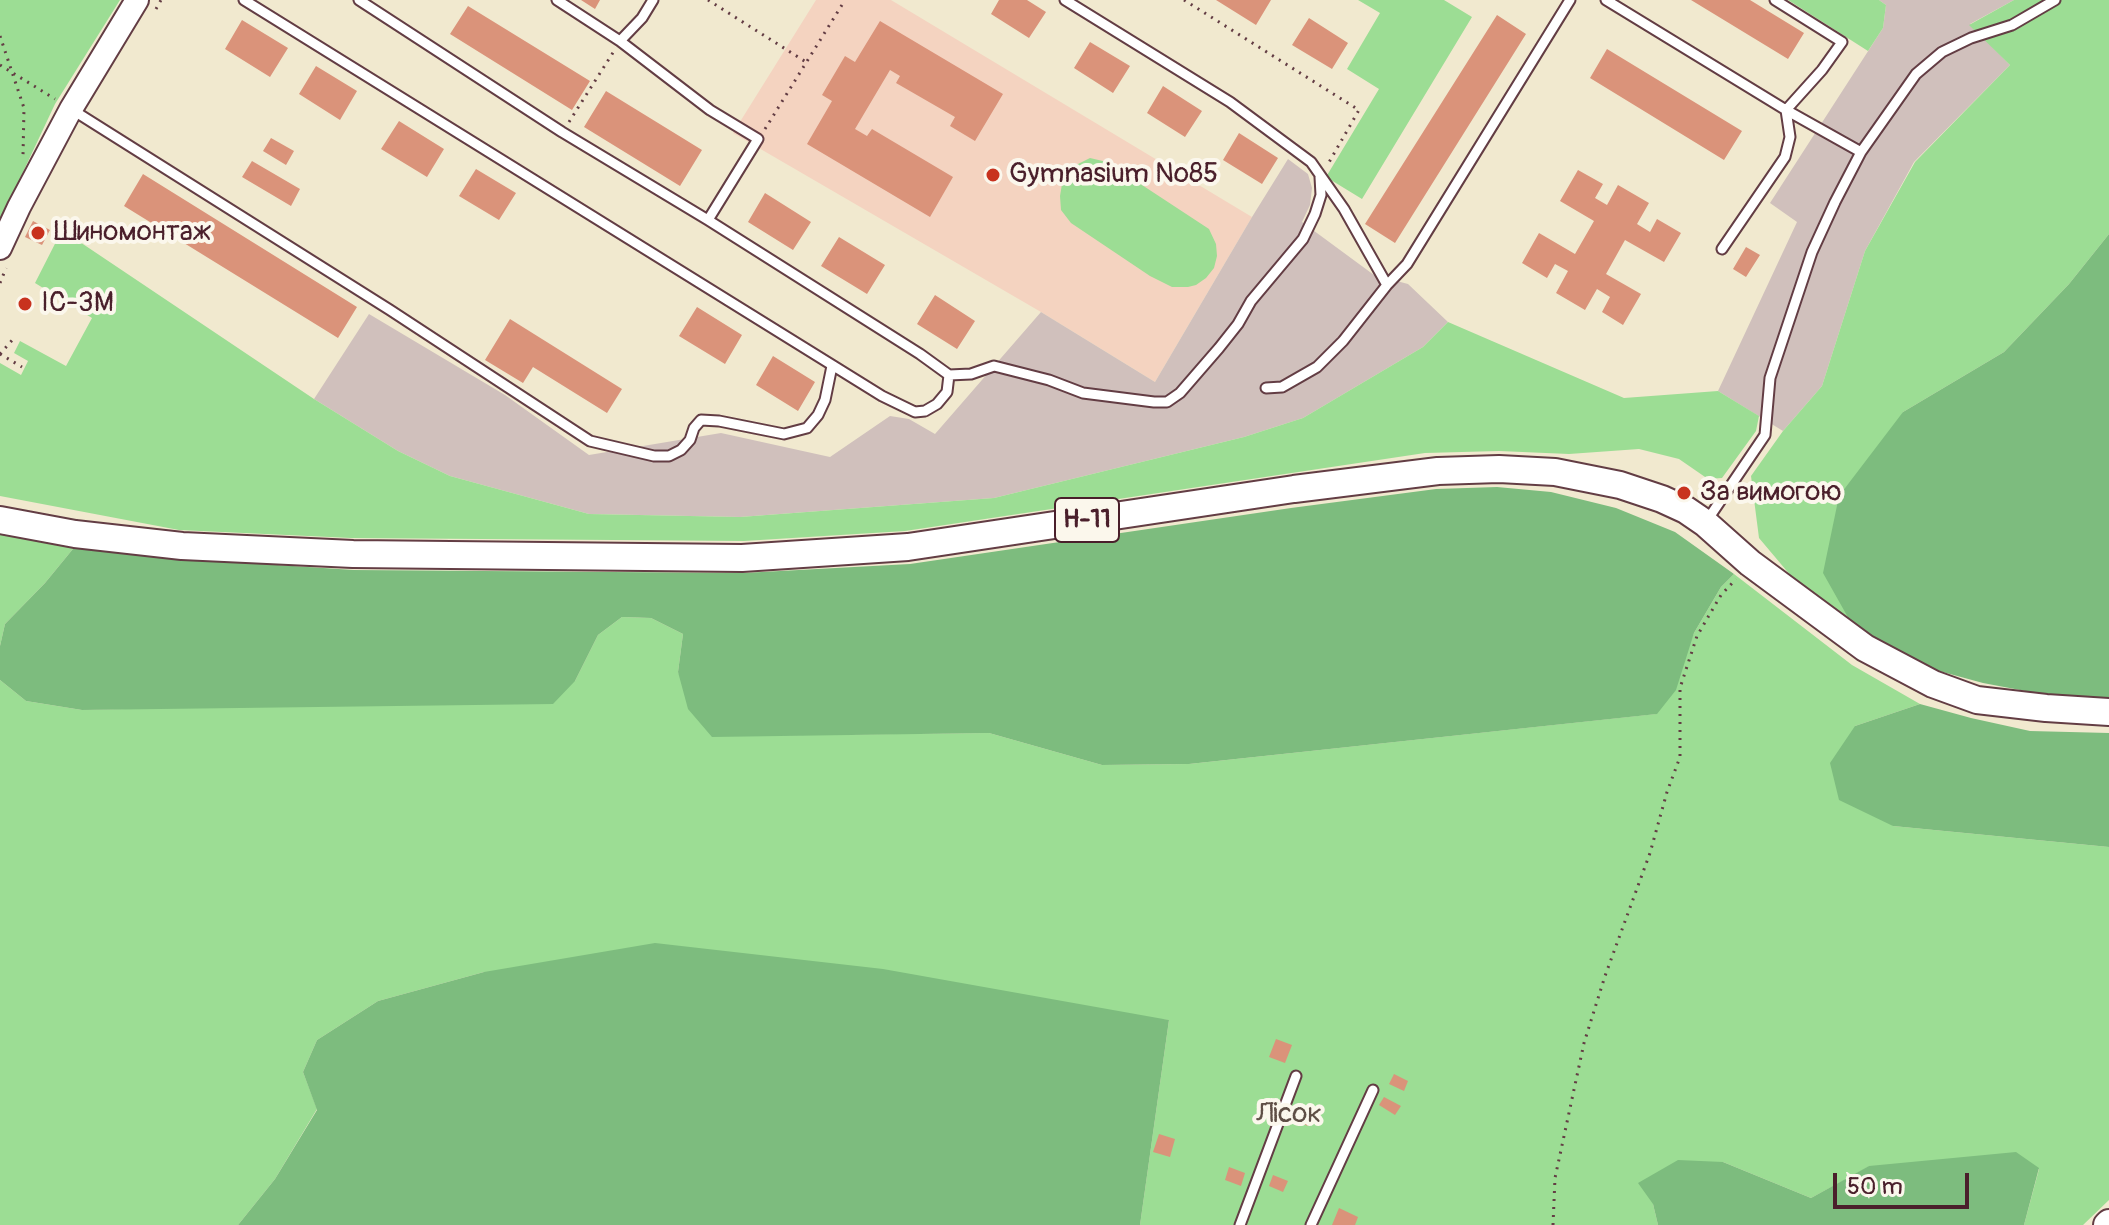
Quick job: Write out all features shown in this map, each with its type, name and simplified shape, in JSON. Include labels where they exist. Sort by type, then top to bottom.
[{"type":"main road","name":"Н-11","points":[[0,520],[75,534],[182,546],[353,554],[742,558],[908,547],[1294,489],[1438,471],[1499,469],[1555,472],[1620,485],[1686,510],[1750,563],[1865,648],[1933,684],[1977,700],[2109,712]]},
{"type":"street","points":[[0,248],[71,109],[137,0]]},
{"type":"lane","points":[[244,0],[882,396],[915,412],[925,411],[937,404],[947,392],[949,375]]},
{"type":"lane","points":[[359,0],[562,132],[708,220],[949,375],[971,374],[994,366],[1049,380],[1083,393],[1167,402],[1180,393],[1219,348],[1251,301],[1303,239],[1321,195],[1320,177]]},
{"type":"lane","points":[[557,0],[620,41],[710,110],[758,139],[708,220]]},
{"type":"lane","points":[[620,41],[642,18],[653,0]]},
{"type":"lane","points":[[1065,0],[1230,102],[1311,162],[1344,209],[1387,285]]},
{"type":"lane","points":[[1266,388],[1282,387],[1317,367],[1343,341],[1407,264],[1570,0]]},
{"type":"lane","points":[[1606,0],[1861,152]]},
{"type":"lane","points":[[1775,0],[1842,42],[1786,110]]},
{"type":"lane","points":[[1705,523],[1765,435],[1770,378],[1812,252],[1861,152],[1916,74],[1942,52],[1971,38],[2012,25],[2055,0]]},
{"type":"lane","points":[[71,109],[390,310],[590,441],[654,456],[669,456],[681,450],[690,440],[701,420],[784,434],[807,428],[825,400],[832,366]]},
{"type":"lane","points":[[1722,249],[1785,157],[1790,137],[1786,110]]},
{"type":"lane","points":[[1240,1225],[1296,1076]]},
{"type":"lane","points":[[1311,1225],[1373,1090]]},
{"type":"path","points":[[708,0],[806,62]]},
{"type":"path","points":[[758,139],[845,0]]},
{"type":"path","points":[[1184,0],[1359,110],[1320,177]]},
{"type":"path","points":[[0,36],[24,108],[23,160]]},
{"type":"path","points":[[562,132],[620,41]]},
{"type":"path","points":[[0,65],[71,109]]},
{"type":"path","points":[[14,338],[0,354],[22,367]]},
{"type":"path","points":[[1553,1225],[1555,1178],[1584,1043],[1680,757],[1680,688],[1697,636],[1721,595],[1750,563]]},
{"type":"shaded area","name":"Gymnasium №85","points":[[816,0],[891,0],[1252,217],[1155,382],[733,133]]},
{"type":"shaded area","points":[[1879,0],[2014,0],[1970,24],[2010,65],[1914,162],[1865,251],[1822,386],[1783,431],[1718,391],[1797,222],[1770,203],[1883,28],[1886,5]]},
{"type":"shaded area","points":[[1288,159],[1308,174],[1312,188],[1310,205],[1302,222],[1374,275],[1408,284],[1448,322],[1423,347],[1303,418],[1244,437],[994,498],[740,517],[589,514],[450,476],[398,451],[314,399],[369,314],[505,395],[589,455],[721,433],[830,457],[890,416],[909,419],[935,434],[1041,312],[1155,382]]},
{"type":"green space","points":[[0,0],[120,0],[55,104],[0,221]]},
{"type":"green space","points":[[1358,0],[1444,0],[1472,17],[1362,199],[1326,177],[1379,89],[1347,69],[1380,13]]},
{"type":"green space","points":[[1788,0],[1879,0],[1886,5],[1883,28],[1868,51]]},
{"type":"green space","points":[[2014,0],[2109,0],[2109,234],[2069,284],[2004,352],[1903,412],[1854,628],[1802,589],[1759,538],[1751,476],[1783,431],[1822,386],[1865,251],[1915,162],[2010,65],[1969,25]]},
{"type":"green space","points":[[1090,158],[1107,162],[1209,229],[1216,244],[1217,256],[1214,268],[1206,278],[1196,285],[1172,287],[1150,276],[1071,223],[1061,210],[1062,184],[1074,166]]},
{"type":"green space","points":[[62,230],[314,399],[398,451],[450,476],[589,514],[740,517],[994,498],[1244,437],[1303,418],[1423,347],[1448,322],[1624,398],[1718,391],[1759,416],[1756,431],[1722,478],[1708,479],[1679,459],[1639,449],[1569,454],[1499,451],[1425,453],[905,531],[744,541],[351,538],[179,530],[0,496],[0,363],[21,375],[28,361],[14,353],[20,341],[66,366],[92,318],[35,283]]},
{"type":"green space","points":[[2109,234],[2109,698],[2052,696],[1939,671],[1854,628],[1823,573],[1839,496],[1903,412],[2004,352],[2069,284]]},
{"type":"green space","points":[[1497,487],[1551,492],[1616,508],[1675,532],[1734,574],[1721,587],[1694,633],[1676,690],[1657,714],[1189,764],[1102,765],[989,733],[712,737],[688,709],[678,672],[683,634],[651,618],[622,617],[598,635],[575,681],[553,704],[82,710],[26,701],[0,680],[0,646],[5,624],[77,544],[185,559],[354,570],[743,573],[910,564],[1291,508],[1436,489]]},
{"type":"green space","points":[[0,530],[77,544],[5,624],[0,646]]},
{"type":"green space","name":"Лісок","points":[[1734,574],[1852,665],[1920,704],[1855,726],[1893,826],[2109,847],[2109,1200],[2083,1225],[2024,1225],[2039,1169],[1870,1166],[1811,1198],[1723,1162],[1653,1204],[1658,1225],[1140,1225],[1169,1020],[484,972],[378,1001],[317,1040],[303,1072],[317,1109],[275,1179],[238,1225],[0,1225],[0,680],[26,701],[82,710],[169,708],[575,681],[598,635],[622,617],[651,618],[683,634],[678,672],[712,736],[989,733],[1102,765],[1189,764],[1656,714],[1694,633],[1721,587]]},
{"type":"green space","points":[[1920,704],[2030,731],[2109,733],[2109,847],[1893,826],[1839,800],[1830,763],[1855,726]]},
{"type":"green space","points":[[655,943],[883,969],[1169,1020],[1140,1225],[238,1225],[275,1179],[317,1110],[303,1072],[317,1040],[378,1001],[484,972]]},
{"type":"green space","points":[[2016,1152],[2039,1168],[2024,1225],[1658,1225],[1653,1204],[1638,1183],[1678,1160],[1723,1162],[1811,1198],[1869,1166]]},
{"type":"building","points":[[581,0],[600,0],[595,9]]},
{"type":"building","points":[[999,0],[1027,0],[1046,12],[1029,38],[991,14]]},
{"type":"building","points":[[1216,0],[1271,0],[1256,25]]},
{"type":"building","points":[[1691,0],[1750,0],[1804,33],[1788,59]]},
{"type":"building","points":[[468,6],[590,81],[572,110],[450,34]]},
{"type":"building","points":[[1497,15],[1526,34],[1395,243],[1365,224]]},
{"type":"building","points":[[1309,18],[1348,43],[1332,69],[1292,45]]},
{"type":"building","points":[[242,20],[288,48],[270,77],[225,49]]},
{"type":"building","points":[[880,21],[1003,94],[975,141],[950,126],[955,117],[896,83],[900,76],[890,70],[855,129],[867,136],[872,129],[953,177],[930,217],[807,144],[832,101],[822,95],[845,56],[855,62]]},
{"type":"building","points":[[1090,42],[1130,66],[1113,93],[1074,68]]},
{"type":"building","points":[[1607,49],[1742,131],[1724,160],[1590,78]]},
{"type":"building","points":[[316,66],[357,91],[340,120],[299,94]]},
{"type":"building","points":[[1163,86],[1202,111],[1185,137],[1147,113]]},
{"type":"building","points":[[606,91],[702,150],[680,186],[584,127]]},
{"type":"building","points":[[399,121],[444,149],[427,177],[381,149]]},
{"type":"building","points":[[1239,133],[1278,158],[1262,184],[1223,160]]},
{"type":"building","points":[[271,138],[294,151],[286,165],[263,151]]},
{"type":"building","points":[[252,161],[300,189],[291,206],[242,177]]},
{"type":"building","points":[[476,169],[516,193],[499,220],[459,196]]},
{"type":"building","points":[[1578,170],[1603,184],[1595,198],[1607,205],[1618,185],[1649,203],[1637,224],[1650,232],[1657,219],[1681,233],[1664,262],[1625,240],[1606,274],[1641,294],[1623,325],[1602,312],[1610,297],[1597,289],[1585,310],[1556,293],[1568,271],[1555,264],[1547,278],[1522,263],[1539,233],[1575,254],[1594,221],[1560,201]]},
{"type":"building","points":[[143,174],[357,307],[338,338],[124,206]]},
{"type":"building","points":[[765,193],[811,222],[793,250],[748,222]]},
{"type":"building","name":"Шиномонтаж","points":[[33,221],[50,230],[42,245],[25,237]]},
{"type":"building","points":[[839,237],[885,265],[867,294],[821,266]]},
{"type":"building","points":[[1746,247],[1760,255],[1746,277],[1733,269]]},
{"type":"building","points":[[935,295],[975,321],[957,349],[917,324]]},
{"type":"building","points":[[697,307],[742,335],[725,364],[679,336]]},
{"type":"building","points":[[510,319],[622,389],[607,413],[533,367],[523,383],[485,360]]},
{"type":"building","points":[[773,356],[815,382],[798,411],[756,385]]},
{"type":"building","points":[[1276,1039],[1292,1045],[1285,1063],[1269,1057]]},
{"type":"building","points":[[1394,1074],[1408,1081],[1404,1091],[1389,1084]]},
{"type":"building","points":[[1384,1097],[1401,1106],[1395,1115],[1379,1105]]},
{"type":"building","points":[[1297,1110],[1312,1116],[1308,1126],[1292,1119]]},
{"type":"building","points":[[1159,1134],[1175,1139],[1170,1157],[1153,1152]]},
{"type":"building","points":[[1229,1167],[1245,1173],[1241,1186],[1225,1180]]},
{"type":"building","points":[[1273,1175],[1288,1181],[1283,1192],[1269,1186]]},
{"type":"building","points":[[1339,1208],[1358,1217],[1355,1225],[1332,1225]]},
{"type":"place","name":"Gymnasium №85","points":[[993,175]]},
{"type":"place","name":"Шиномонтаж","points":[[38,233]]},
{"type":"place","name":"ІС-3М","points":[[25,304]]},
{"type":"place","name":"За вимогою","points":[[1684,493]]}]
